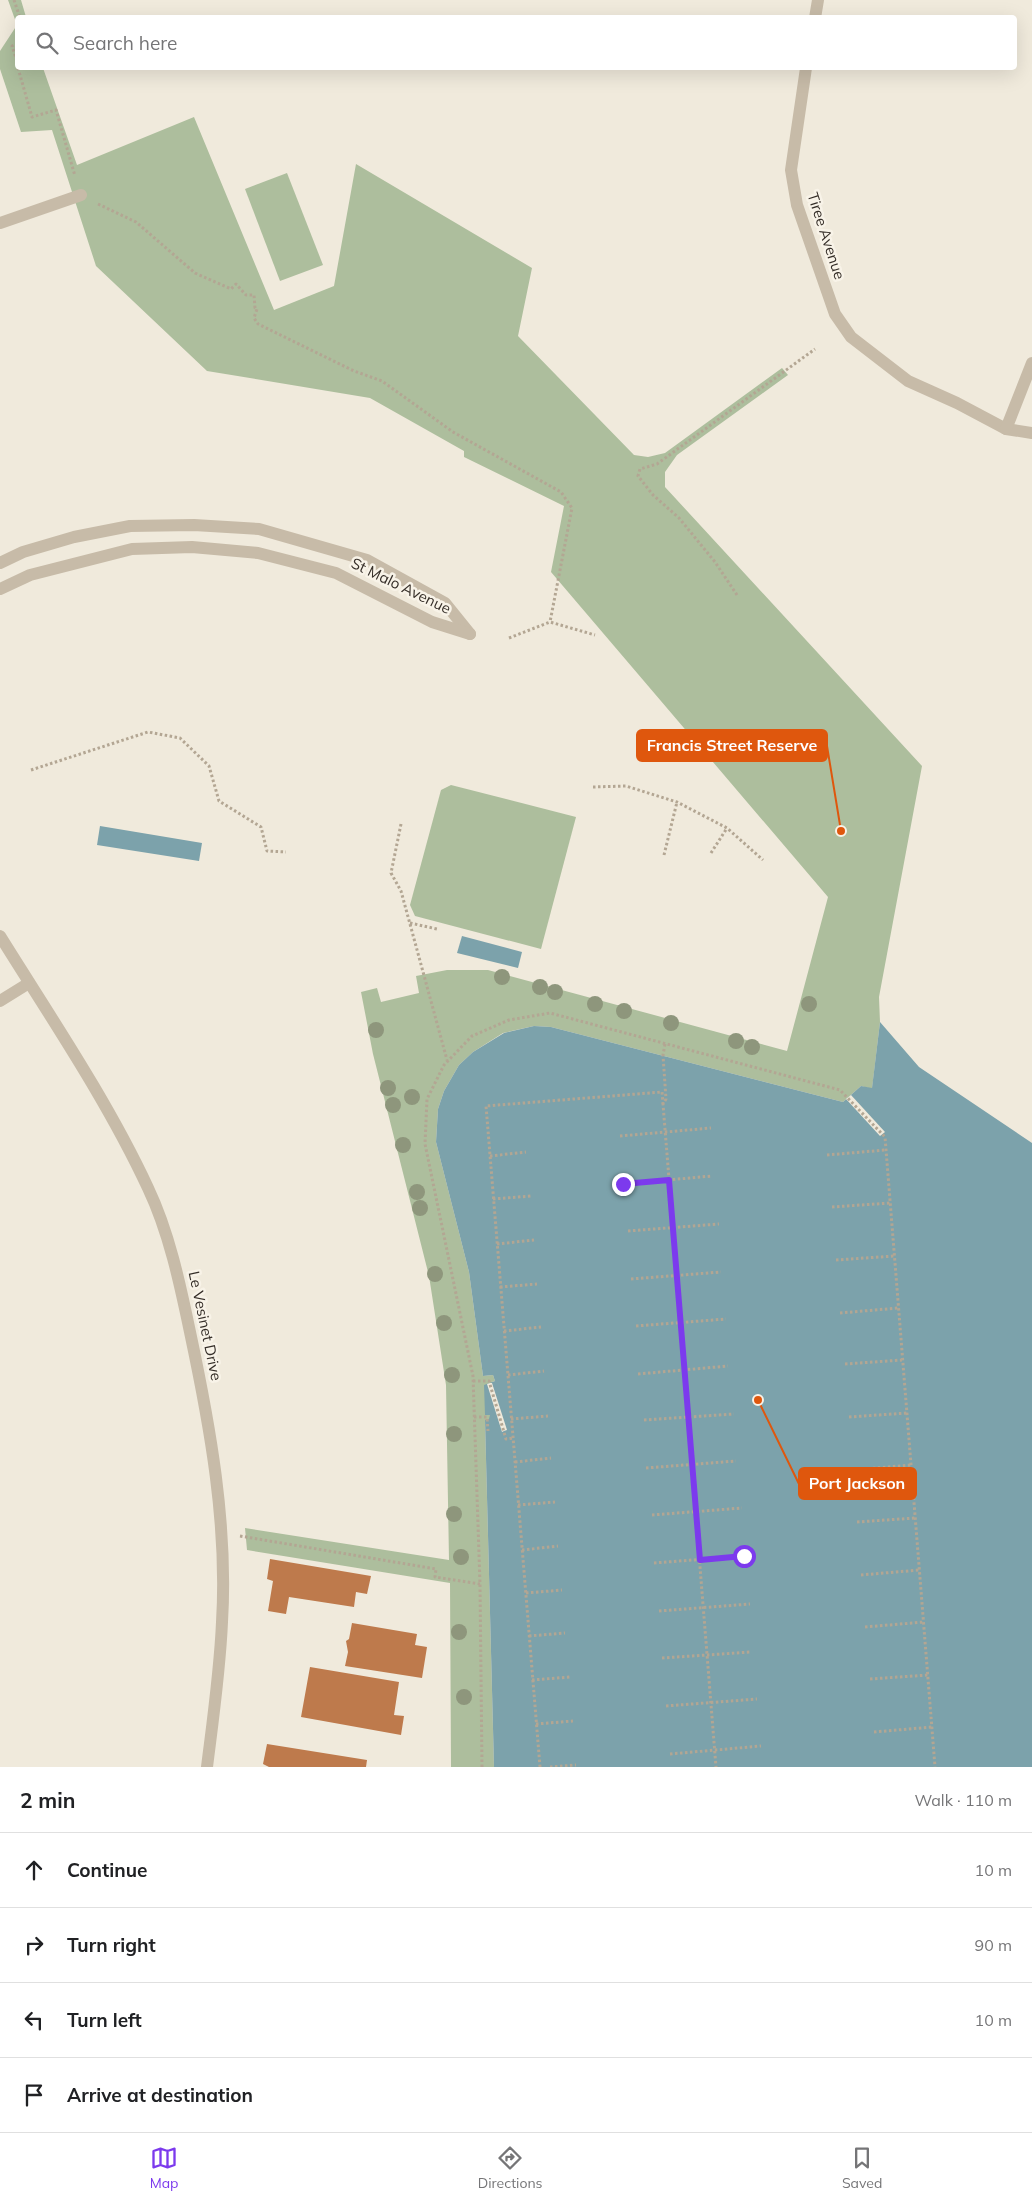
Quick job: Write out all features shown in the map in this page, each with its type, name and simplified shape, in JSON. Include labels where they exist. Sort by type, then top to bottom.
[{"type":"street","points":[[815,15],[818,0]]},
{"type":"street","name":"Tiree Avenue","points":[[806,70],[792,170],[797,206],[835,314],[851,337],[908,381],[957,403],[1006,429],[1032,434]]},
{"type":"street","points":[[0,223],[81,195]]},
{"type":"street","points":[[1006,429],[1032,363]]},
{"type":"street","name":"St Malo Avenue","points":[[0,563],[23,552],[74,537],[130,526],[194,525],[259,529],[367,560],[445,603],[470,634],[432,622],[336,573],[258,553],[192,547],[132,549],[30,575],[0,589]]},
{"type":"street","name":"Le Vesinet Drive","points":[[0,936],[115,1126],[149,1189],[181,1288],[207,1417],[221,1534],[222,1620],[215,1706],[207,1767]]},
{"type":"street","points":[[0,1001],[29,983]]},
{"type":"path","points":[[14,0],[19,15]]},
{"type":"path","points":[[15,44],[12,46],[15,56]]},
{"type":"path","points":[[19,70],[32,116],[56,110],[81,195],[136,222],[195,273],[231,289],[236,284],[246,295],[254,295],[257,312],[254,318],[258,324],[354,371],[382,381],[453,432],[562,492],[572,508],[550,622]]},
{"type":"path","points":[[737,595],[715,562],[679,518],[653,494],[638,476],[640,469],[657,464],[815,349]]},
{"type":"path","points":[[509,638],[550,622],[596,635]]},
{"type":"path","points":[[31,770],[148,732],[180,738],[209,766],[219,801],[261,827],[267,851],[286,852]]},
{"type":"path","points":[[593,787],[626,786],[677,802],[727,828],[763,860]]},
{"type":"path","points":[[664,855],[677,802]]},
{"type":"path","points":[[401,824],[391,873],[402,892],[448,1061]]},
{"type":"path","points":[[712,853],[727,828]]},
{"type":"path","points":[[410,924],[437,929]]},
{"type":"path","points":[[482,1767],[480,1584],[473,1381],[425,1144],[427,1099],[448,1061],[472,1036],[509,1020],[550,1013],[840,1090],[885,1136],[936,1767]]},
{"type":"path","points":[[663,1104],[666,1098],[663,1055],[666,1044]]},
{"type":"path","points":[[540,1767],[486,1106],[662,1092],[716,1767]]},
{"type":"path","points":[[620,1136],[711,1128]]},
{"type":"path","points":[[827,1155],[885,1150]]},
{"type":"path","points":[[490,1156],[526,1152]]},
{"type":"path","points":[[623,1184],[712,1176]]},
{"type":"path","points":[[494,1199],[530,1196]]},
{"type":"path","points":[[832,1207],[890,1203]]},
{"type":"path","points":[[628,1231],[719,1224]]},
{"type":"path","points":[[497,1244],[534,1240]]},
{"type":"path","points":[[836,1260],[894,1256]]},
{"type":"path","points":[[631,1279],[721,1272]]},
{"type":"path","points":[[500,1287],[537,1284]]},
{"type":"path","points":[[840,1312],[898,1308]]},
{"type":"path","points":[[636,1326],[726,1319]]},
{"type":"path","points":[[504,1331],[541,1327]]},
{"type":"path","points":[[845,1364],[902,1360]]},
{"type":"path","points":[[638,1374],[728,1366]]},
{"type":"path","points":[[508,1375],[544,1371]]},
{"type":"path","points":[[473,1381],[489,1381],[506,1438],[513,1438]]},
{"type":"path","points":[[849,1417],[907,1413]]},
{"type":"path","points":[[644,1420],[734,1414]]},
{"type":"path","points":[[511,1419],[548,1416]]},
{"type":"path","points":[[474,1417],[487,1417],[488,1431]]},
{"type":"path","points":[[515,1462],[551,1458]]},
{"type":"path","points":[[646,1468],[736,1461]]},
{"type":"path","points":[[852,1470],[911,1465]]},
{"type":"path","points":[[518,1505],[555,1502]]},
{"type":"path","points":[[652,1516],[742,1508]]},
{"type":"path","points":[[857,1522],[915,1518]]},
{"type":"path","points":[[248,1538],[436,1569],[435,1577],[480,1584]]},
{"type":"path","points":[[522,1550],[558,1546]]},
{"type":"path","points":[[654,1563],[744,1556]]},
{"type":"path","points":[[861,1575],[919,1570]]},
{"type":"path","points":[[526,1593],[562,1590]]},
{"type":"path","points":[[659,1611],[750,1604]]},
{"type":"path","points":[[865,1627],[924,1622]]},
{"type":"path","points":[[529,1636],[565,1633]]},
{"type":"path","points":[[662,1658],[751,1652]]},
{"type":"path","points":[[870,1679],[928,1675]]},
{"type":"path","points":[[532,1680],[570,1677]]},
{"type":"path","points":[[666,1706],[757,1699]]},
{"type":"path","points":[[536,1724],[573,1721]]},
{"type":"path","points":[[874,1732],[932,1727]]},
{"type":"path","points":[[670,1754],[761,1746]]},
{"type":"path","points":[[550,1767],[576,1765]]},
{"type":"green space","points":[[8,0],[21,0],[25,15],[15,15],[15,19]]},
{"type":"green space","points":[[15,28],[15,70],[44,70],[77,165],[194,117],[274,310],[334,286],[356,164],[532,268],[518,336],[634,455],[648,457],[665,453],[782,368],[788,375],[677,455],[665,472],[665,487],[922,766],[879,997],[880,1022],[872,1089],[861,1086],[843,1102],[551,1027],[534,1026],[503,1033],[473,1052],[459,1065],[444,1091],[438,1109],[436,1142],[469,1272],[483,1376],[493,1375],[495,1381],[492,1382],[485,1415],[490,1414],[490,1420],[485,1420],[494,1767],[451,1767],[450,1583],[247,1550],[245,1528],[449,1560],[446,1385],[429,1276],[373,1054],[361,992],[377,988],[381,1002],[419,993],[416,976],[447,970],[488,970],[787,1051],[828,897],[551,572],[564,506],[464,457],[464,451],[370,398],[207,371],[96,266],[52,130],[21,132],[0,69],[0,51]]},
{"type":"green space","points":[[287,173],[323,265],[280,281],[245,189]]},
{"type":"green space","points":[[451,785],[576,817],[541,949],[415,916],[410,905],[441,790]]},
{"type":"water","points":[[100,826],[202,843],[199,861],[97,845]]},
{"type":"water","points":[[462,936],[522,952],[518,968],[457,953]]},
{"type":"water","points":[[880,1022],[919,1067],[1032,1143],[1032,1767],[494,1767],[485,1420],[489,1419],[490,1415],[485,1415],[484,1385],[495,1381],[493,1375],[483,1376],[469,1272],[436,1142],[438,1109],[444,1091],[459,1065],[473,1052],[504,1033],[534,1026],[551,1027],[843,1102],[861,1086],[872,1088]]},
{"type":"pier","points":[[851,1095],[885,1132],[880,1136],[846,1099]]},
{"type":"pier","points":[[492,1383],[507,1430],[502,1432],[487,1384]]},
{"type":"building","points":[[270,1559],[371,1576],[367,1594],[356,1592],[354,1607],[289,1597],[286,1614],[268,1611],[273,1581],[267,1579]]},
{"type":"building","points":[[352,1623],[417,1634],[415,1645],[427,1647],[422,1678],[345,1666],[348,1652],[346,1641],[349,1639]]},
{"type":"building","points":[[310,1667],[399,1682],[394,1715],[404,1716],[401,1735],[301,1717]]},
{"type":"building","points":[[267,1744],[367,1760],[366,1767],[269,1767],[263,1764]]},
{"type":"place","name":"Francis Street Reserve","points":[[841,831]]},
{"type":"place","name":"Port Jackson","points":[[758,1400]]},
{"type":"route","points":[[623,1184],[669,1180],[700,1560],[744,1556]]}]
